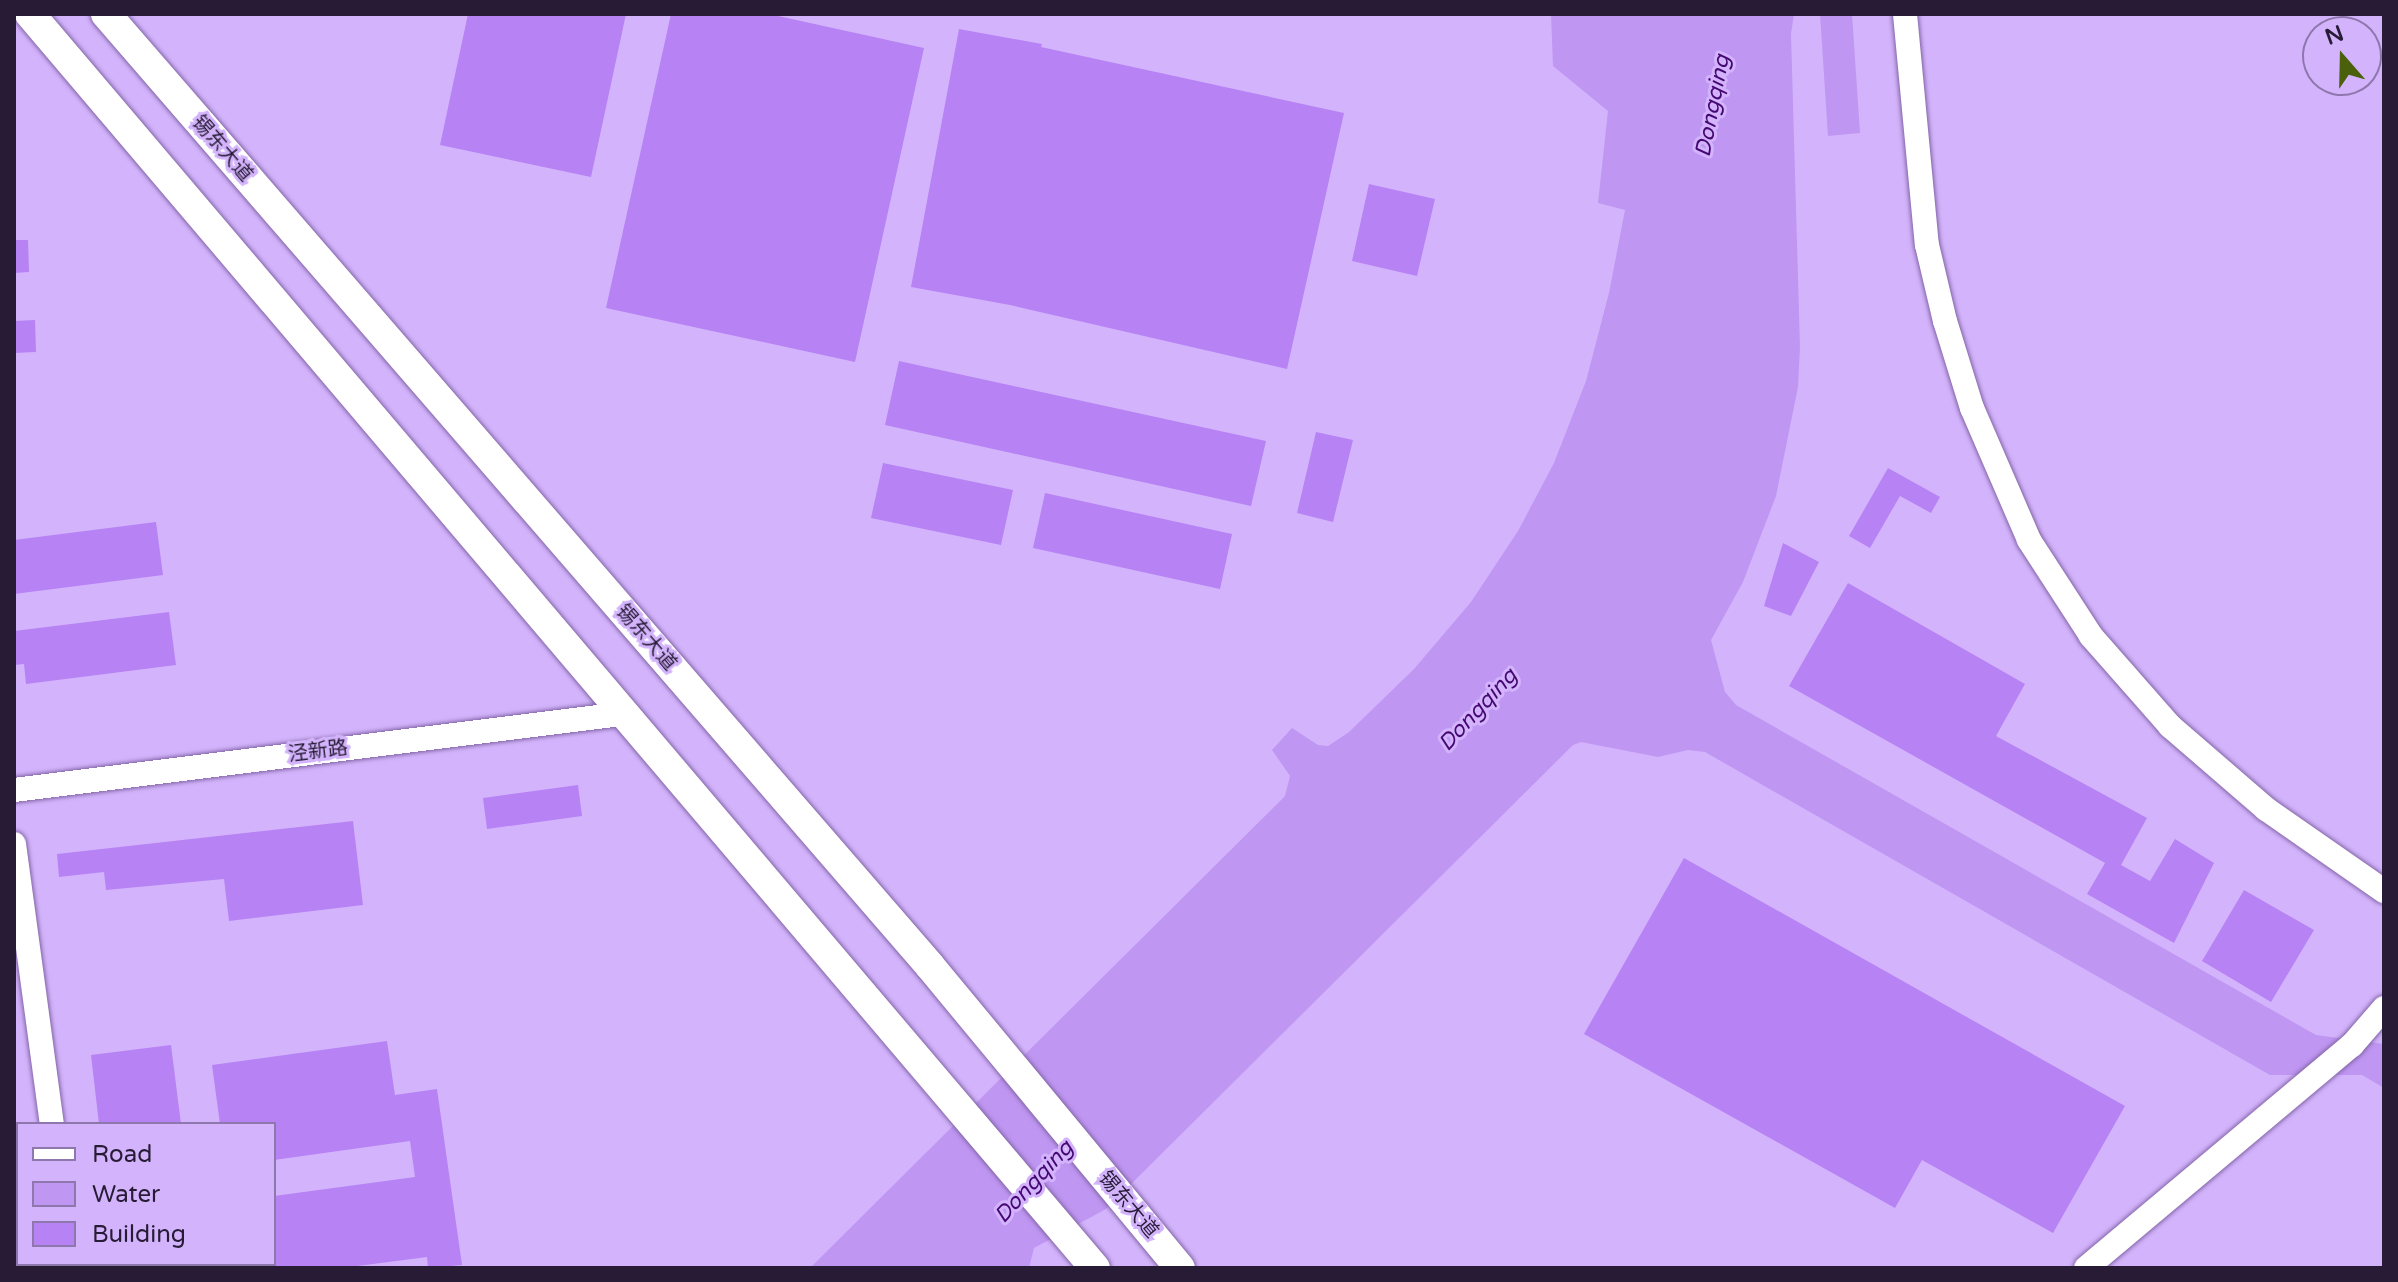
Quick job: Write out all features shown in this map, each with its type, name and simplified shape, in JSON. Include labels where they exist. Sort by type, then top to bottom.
[{"type":"main road","points":[[30,14],[622,714],[953,1096],[1090,1261]]},
{"type":"main road","name":"锡东大道","points":[[106,14],[1006,1057],[1180,1268]]},
{"type":"street","points":[[1905,14],[1927,245],[1941,306],[1972,408],[2029,540],[2091,636],[2170,726],[2266,809],[2384,891]]},
{"type":"street","name":"泾新路","points":[[14,790],[622,714]]},
{"type":"street","points":[[14,844],[52,1122]]},
{"type":"street","points":[[2086,1268],[2352,1045],[2384,1008]]},
{"type":"water","name":"Dongqing","points":[[1551,14],[1794,14],[1791,34],[1800,347],[1798,387],[1776,496],[1743,582],[1711,640],[1725,692],[1736,705],[2316,1035],[2384,1044],[2384,1088],[2362,1075],[2270,1075],[1705,752],[1688,750],[1658,757],[1581,742],[1573,745],[1106,1209],[1034,1248],[1029,1268],[810,1268],[1285,796],[1290,776],[1272,750],[1292,728],[1318,745],[1328,746],[1349,732],[1414,669],[1471,602],[1518,531],[1554,463],[1586,381],[1609,293],[1625,210],[1598,203],[1608,111],[1553,66]]},
{"type":"water","points":[[1820,14],[1852,14],[1860,133],[1828,136]]},
{"type":"building","points":[[468,14],[626,14],[591,177],[440,145]]},
{"type":"building","points":[[671,14],[769,14],[924,48],[855,362],[606,308]]},
{"type":"building","points":[[959,29],[1042,44],[1041,47],[1344,113],[1287,369],[1010,305],[911,287]]},
{"type":"building","points":[[1369,184],[1435,199],[1417,276],[1352,261]]},
{"type":"building","points":[[14,240],[28,240],[29,272],[14,273]]},
{"type":"building","points":[[35,320],[36,352],[14,353],[14,321]]},
{"type":"building","points":[[899,361],[1266,441],[1251,506],[885,425]]},
{"type":"building","points":[[1316,432],[1353,440],[1333,522],[1297,513]]},
{"type":"building","points":[[883,463],[1013,490],[1001,545],[871,518]]},
{"type":"building","points":[[1888,468],[1940,497],[1931,513],[1900,496],[1870,548],[1849,536]]},
{"type":"building","points":[[1045,493],[1232,534],[1220,589],[1033,548]]},
{"type":"building","points":[[156,522],[163,575],[14,594],[14,540]]},
{"type":"building","points":[[1783,543],[1819,562],[1791,616],[1764,606]]},
{"type":"building","points":[[1848,583],[2025,684],[1996,736],[2147,818],[2121,865],[2150,881],[2175,839],[2214,863],[2174,943],[2087,894],[2105,863],[1789,686]]},
{"type":"building","points":[[169,612],[176,665],[26,684],[24,664],[14,665],[14,631]]},
{"type":"building","points":[[578,785],[582,816],[487,829],[483,798]]},
{"type":"building","points":[[353,821],[363,905],[229,921],[224,879],[106,890],[104,872],[59,877],[57,854]]},
{"type":"building","points":[[1684,858],[2125,1106],[2053,1233],[1922,1160],[1895,1208],[1584,1034]]},
{"type":"building","points":[[2244,890],[2314,930],[2271,1002],[2202,961]]},
{"type":"building","points":[[387,1041],[395,1095],[437,1089],[462,1265],[428,1268],[427,1257],[342,1268],[274,1268],[276,1196],[415,1177],[410,1141],[276,1160],[276,1122],[220,1122],[212,1065]]},
{"type":"building","points":[[171,1045],[181,1122],[99,1122],[91,1055]]}]
